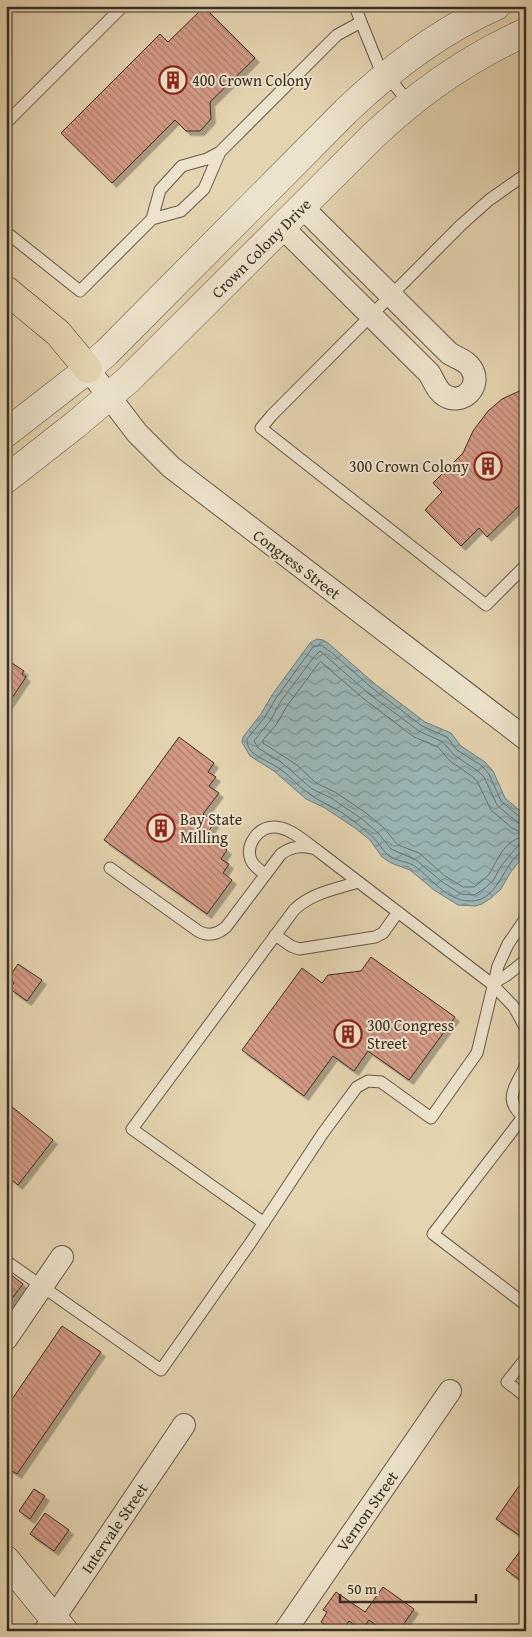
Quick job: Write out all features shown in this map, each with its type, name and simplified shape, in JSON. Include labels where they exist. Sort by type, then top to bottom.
[{"type":"highway","points":[[6,290],[58,333],[88,369]]},
{"type":"street","points":[[6,433],[88,369],[118,341],[346,111],[386,75],[442,35],[496,6]]},
{"type":"street","name":"Crown Colony Drive","points":[[6,479],[109,397],[147,362],[302,206],[409,103],[434,84],[476,57],[526,32]]},
{"type":"street","points":[[282,227],[428,373],[440,392],[449,398],[460,398],[469,393],[475,376],[470,366],[449,353],[302,206]]},
{"type":"street","points":[[436,387],[435,373],[440,365],[449,360],[462,360]]},
{"type":"street","name":"Congress Street","points":[[88,369],[137,433],[171,467],[526,739]]},
{"type":"street","points":[[6,1339],[62,1257]]},
{"type":"street","name":"Vernon Street","points":[[285,1631],[450,1391]]},
{"type":"street","name":"Intervale Street","points":[[54,1626],[184,1425]]},
{"type":"street","points":[[6,1560],[54,1626]]},
{"type":"lane","points":[[6,123],[123,6]]},
{"type":"lane","points":[[355,6],[376,61],[409,103]]},
{"type":"lane","points":[[152,219],[177,213],[192,202],[207,185],[214,161],[220,152],[337,35],[361,22]]},
{"type":"lane","points":[[6,232],[80,291],[152,219],[160,190],[182,166],[207,159],[220,152]]},
{"type":"lane","points":[[526,174],[494,196],[473,214],[260,428],[486,604],[526,564]]},
{"type":"lane","points":[[265,874],[251,860],[250,849],[255,836],[268,828],[273,827],[285,830],[318,851],[492,984],[514,1007],[526,1029]]},
{"type":"lane","points":[[110,868],[198,931],[207,935],[216,934],[226,927],[277,858],[290,849],[304,846],[318,851]]},
{"type":"lane","points":[[264,1223],[132,1129],[294,910],[316,895],[358,882]]},
{"type":"lane","points":[[275,935],[299,949],[372,938],[383,933],[398,912]]},
{"type":"lane","points":[[6,1261],[161,1370],[264,1223],[323,1133],[359,1085],[368,1081],[381,1082],[430,1118],[477,1053],[492,984],[505,950],[515,932],[526,918]]},
{"type":"lane","points":[[492,984],[526,960]]},
{"type":"lane","points":[[526,1064],[513,1090],[512,1098],[513,1107],[524,1118],[432,1234],[526,1306]]},
{"type":"lane","points":[[526,1358],[507,1382],[526,1397]]},
{"type":"water","points":[[317,639],[328,643],[375,684],[425,722],[451,733],[461,746],[485,762],[493,771],[505,798],[525,815],[526,853],[510,873],[501,889],[482,904],[475,906],[458,905],[434,890],[410,870],[391,863],[382,857],[370,840],[355,828],[325,808],[306,799],[274,771],[250,756],[242,742],[243,737],[310,643]]},
{"type":"building","name":"400 Crown Colony","points":[[204,7],[255,58],[210,102],[211,119],[200,131],[186,131],[175,120],[112,183],[61,133],[160,34],[168,42]]},
{"type":"building","name":"300 Crown Colony","points":[[526,388],[526,499],[487,537],[479,528],[461,546],[425,510],[442,492],[433,483],[463,453],[473,431],[488,411],[502,399]]},
{"type":"building","points":[[6,659],[24,671],[22,674],[26,677],[6,707]]},
{"type":"building","name":"Bay State Milling","points":[[179,737],[214,763],[208,772],[216,777],[209,786],[219,793],[203,814],[215,822],[206,835],[227,850],[221,859],[229,864],[223,873],[232,880],[207,914],[104,840]]},
{"type":"building","name":"300 Congress Street","points":[[371,957],[455,1017],[409,1080],[368,1051],[354,1071],[333,1056],[304,1096],[242,1050],[302,968],[322,983],[328,975],[361,971]]},
{"type":"building","points":[[18,964],[42,980],[27,1001],[10,989],[14,983],[8,979]]},
{"type":"building","points":[[6,1102],[53,1140],[18,1185],[6,1175]]},
{"type":"building","points":[[6,1271],[23,1284],[6,1306]]},
{"type":"building","points":[[62,1326],[101,1352],[17,1474],[6,1467],[6,1408]]},
{"type":"building","points":[[526,1476],[526,1540],[496,1519]]},
{"type":"building","points":[[34,1489],[45,1496],[30,1519],[19,1511]]},
{"type":"building","points":[[45,1513],[69,1530],[54,1551],[30,1534]]},
{"type":"building","points":[[526,1543],[526,1584],[506,1570]]},
{"type":"building","points":[[383,1587],[414,1609],[399,1631],[384,1631],[369,1620],[362,1630],[349,1621],[342,1631],[333,1631],[321,1622],[327,1612],[323,1610],[336,1592],[365,1612]]},
{"type":"place","name":"400 Crown Colony","points":[[173,80]]},
{"type":"place","name":"300 Crown Colony","points":[[488,466]]},
{"type":"place","name":"Bay State Milling","points":[[161,828]]},
{"type":"place","name":"300 Congress Street","points":[[348,1034]]}]
